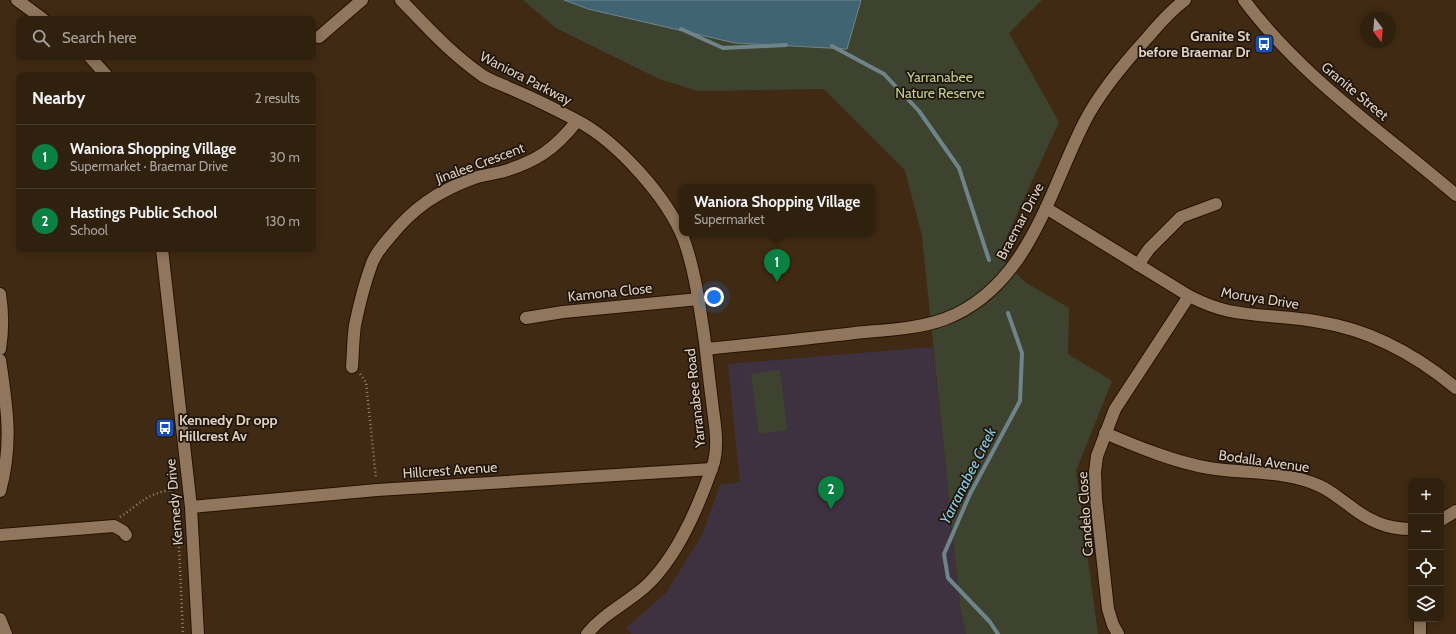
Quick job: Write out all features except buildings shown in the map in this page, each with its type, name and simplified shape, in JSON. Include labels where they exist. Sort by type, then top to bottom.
[{"type":"street","points":[[17,0],[39,16]]},
{"type":"street","points":[[319,37],[362,0]]},
{"type":"street","name":"Waniora Parkway","points":[[401,0],[437,39],[459,59],[480,74],[577,121],[592,130],[626,158]]},
{"type":"street","name":"Braemar Drive","points":[[706,349],[924,325],[945,319],[980,301],[994,289],[1020,258],[1046,208],[1085,122],[1102,95],[1126,62],[1158,26],[1185,0]]},
{"type":"street","name":"Granite Street","points":[[1244,0],[1276,38],[1312,74],[1454,191]]},
{"type":"street","points":[[93,60],[103,72]]},
{"type":"street","name":"Jinalee Crescent","points":[[352,368],[355,326],[371,265],[397,227],[416,208],[433,196],[456,185],[476,178],[520,166],[544,154],[558,143],[577,121]]},
{"type":"street","name":"Yarranabee Road","points":[[626,158],[671,214],[679,231]]},
{"type":"street","points":[[1138,265],[1149,249],[1181,217],[1216,204]]},
{"type":"street","name":"Moruya Drive","points":[[1046,208],[1188,296],[1206,304],[1252,315],[1321,322],[1364,333],[1395,346],[1423,363],[1456,388]]},
{"type":"street","name":"Yarranabee Road","points":[[587,634],[606,616],[646,585],[662,567],[678,544],[690,522],[712,468],[716,452],[716,435],[699,299],[695,277],[682,236]]},
{"type":"street","name":"Kennedy Drive","points":[[162,252],[191,507],[198,634]]},
{"type":"street","points":[[0,294],[3,312],[0,349]]},
{"type":"street","name":"Candelo Close","points":[[1118,634],[1113,625],[1108,608],[1096,499],[1095,472],[1097,456],[1115,409],[1188,296]]},
{"type":"street","name":"Kamona Close","points":[[526,318],[571,311],[699,299]]},
{"type":"street","points":[[0,360],[7,405],[8,435],[3,479],[0,491]]},
{"type":"street","name":"Bodalla Avenue","points":[[1105,434],[1190,464],[1306,480],[1337,495],[1368,519],[1384,526],[1408,529]]},
{"type":"street","name":"Hillcrest Avenue","points":[[191,507],[378,490],[712,468]]},
{"type":"street","points":[[1444,518],[1456,511]]},
{"type":"street","points":[[0,535],[114,526],[123,530],[126,535]]},
{"type":"street","points":[[0,618],[6,634]]},
{"type":"street","points":[[1420,622],[1420,634]]},
{"type":"path","points":[[352,368],[365,379],[366,382],[378,490]]},
{"type":"path","points":[[114,526],[116,519],[141,501],[156,492],[171,490],[178,546],[183,634]]},
{"type":"shaded area","points":[[933,347],[960,606],[966,634],[632,634],[626,628],[666,593],[703,533],[720,485],[740,482],[728,364]]},
{"type":"green space","name":"Yarranabee Nature Reserve","points":[[523,0],[1042,0],[1009,33],[1059,122],[998,256],[1025,282],[1069,308],[1068,354],[1112,381],[1076,471],[1098,634],[966,634],[960,606],[922,236],[905,170],[824,89],[698,91],[659,79],[556,28]]},
{"type":"green space","points":[[780,370],[787,430],[759,434],[751,374]]},
{"type":"water","points":[[564,0],[861,0],[847,49],[735,43],[588,9]]},
{"type":"waterway","name":"Yarranabee Creek","points":[[681,29],[723,48],[786,45]]},
{"type":"waterway","name":"Yarranabee Creek","points":[[832,46],[884,74],[919,111],[959,168],[989,260]]},
{"type":"waterway","name":"Yarranabee Creek","points":[[998,634],[990,622],[948,578],[944,554],[970,494],[1020,401],[1022,353],[1008,313]]},
{"type":"place","name":"Granite St before Braemar Dr","points":[[1264,44]]},
{"type":"place","name":"Waniora Shopping Village","points":[[777,282]]},
{"type":"place","name":"Kennedy Dr opp Hillcrest Av","points":[[165,428]]},
{"type":"place","name":"Hastings Public School","points":[[831,509]]}]
